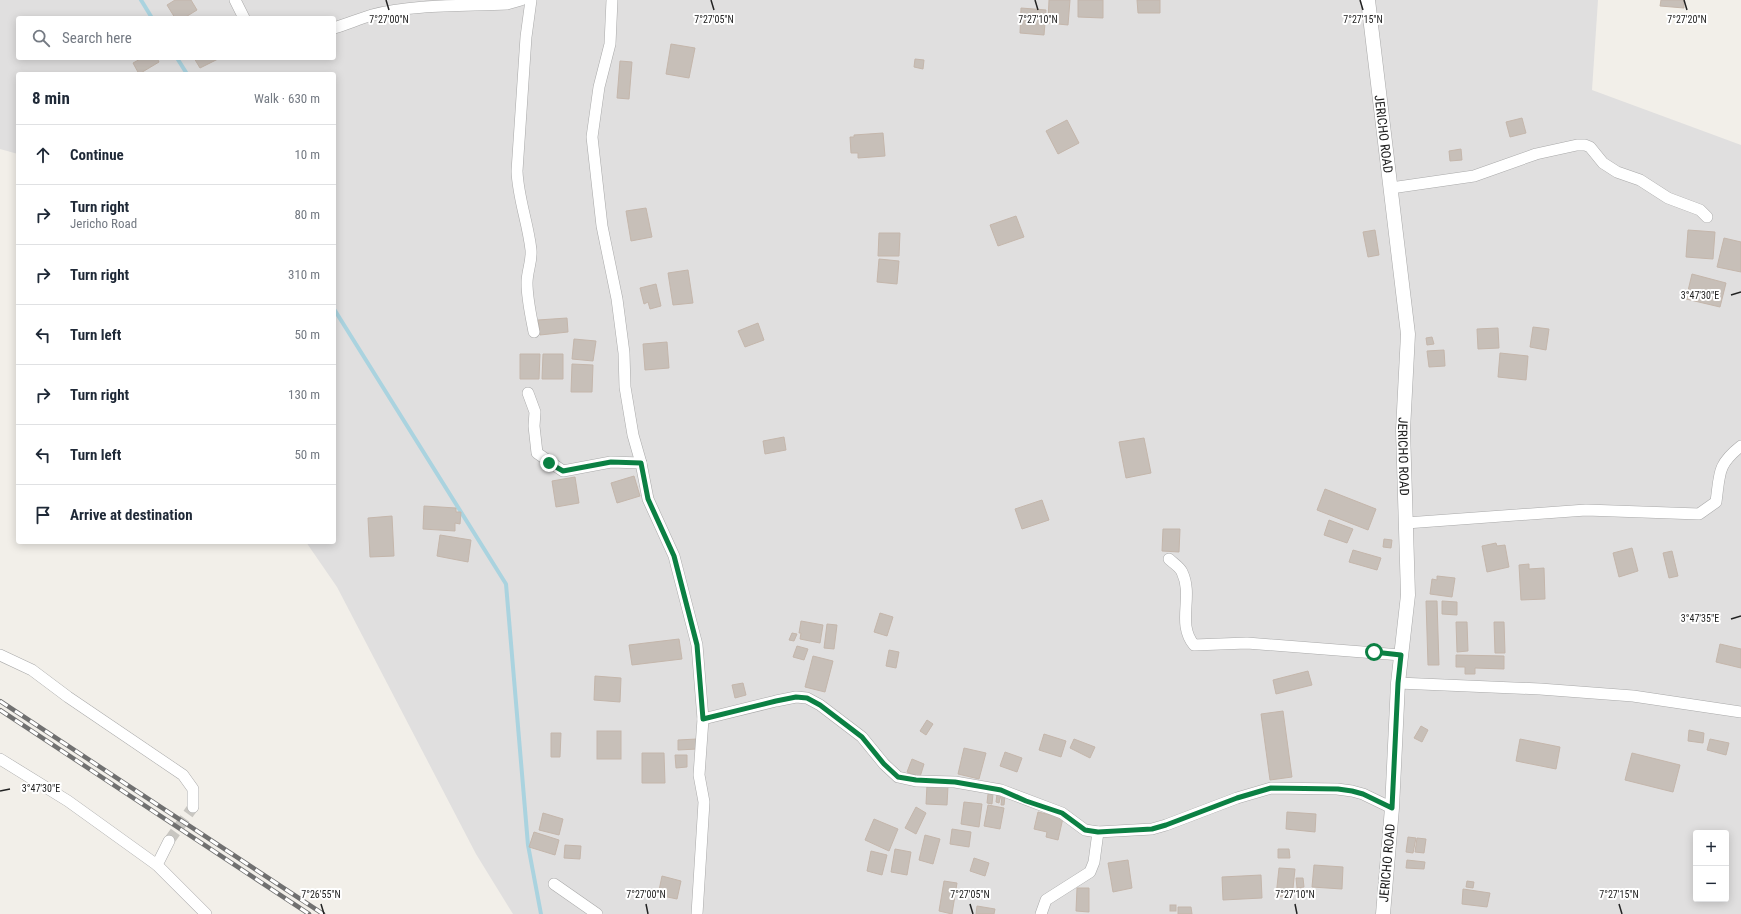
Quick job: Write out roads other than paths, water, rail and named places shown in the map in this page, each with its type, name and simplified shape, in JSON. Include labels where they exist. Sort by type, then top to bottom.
[{"type":"street","points":[[235,0],[243,16]]},
{"type":"street","points":[[336,27],[372,15],[388,12],[417,8],[507,4],[521,0]]},
{"type":"street","points":[[531,0],[526,37],[517,186],[530,248],[531,260],[528,270],[527,284],[534,332]]},
{"type":"street","points":[[612,0],[610,44],[599,87],[592,137],[602,226],[617,299],[624,354],[625,387],[648,499],[674,556],[697,645],[703,719],[699,775],[704,802],[697,914]]},
{"type":"street","name":"JERICHO ROAD","points":[[1368,0],[1408,334],[1403,430],[1408,595],[1398,683],[1392,808],[1383,914]]},
{"type":"street","points":[[1391,188],[1474,176],[1536,154],[1577,145],[1585,145],[1590,147],[1603,163],[1617,172],[1640,180],[1668,198],[1700,210],[1707,217]]},
{"type":"street","points":[[528,393],[535,412],[534,426],[538,453],[563,471],[611,462],[641,463]]},
{"type":"street","points":[[1406,523],[1586,510],[1699,514],[1716,502],[1719,475],[1723,462],[1741,446]]},
{"type":"street","points":[[1169,559],[1182,571],[1187,592],[1185,625],[1188,637],[1194,645],[1247,643],[1401,655]]},
{"type":"street","points":[[0,655],[32,670],[68,697],[183,775],[193,789],[193,807]]},
{"type":"street","points":[[1398,683],[1540,689],[1633,696],[1741,712]]},
{"type":"street","points":[[703,719],[776,701],[796,697],[807,698],[820,705],[862,737],[884,764],[898,777],[916,780],[955,782],[1001,790],[1026,801],[1062,813],[1085,830],[1098,832],[1152,829],[1237,798],[1271,788],[1338,789],[1352,791],[1363,794],[1392,808]]},
{"type":"street","points":[[0,759],[68,801],[157,865],[206,914]]},
{"type":"street","points":[[1041,914],[1046,900],[1090,872],[1094,862],[1098,832]]},
{"type":"street","points":[[157,865],[169,841]]},
{"type":"street","points":[[554,884],[597,914]]},
{"type":"waterway","points":[[141,0],[151,16]]},
{"type":"waterway","points":[[178,60],[186,72]]},
{"type":"waterway","points":[[336,312],[506,584],[528,845],[541,914]]},
{"type":"tunnel","points":[[169,841],[193,807]]},
{"type":"railway","points":[[0,701],[323,914]]},
{"type":"railway","points":[[0,710],[309,914]]}]
